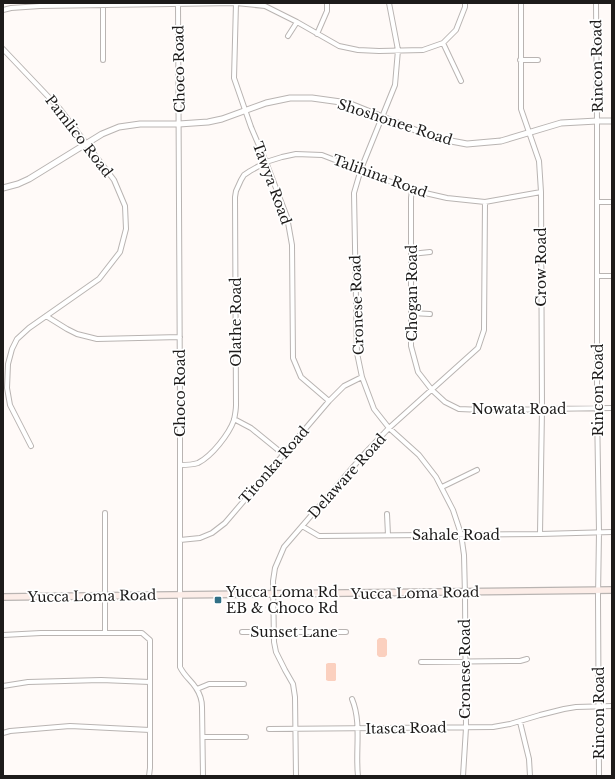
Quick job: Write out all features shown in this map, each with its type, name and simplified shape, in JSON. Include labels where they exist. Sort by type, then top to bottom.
[{"type":"main road","name":"Yucca Loma Road","points":[[3,597],[612,590]]},
{"type":"street","points":[[3,10],[40,6],[236,3],[265,6],[339,46],[372,51],[423,50],[443,43],[456,30],[465,7],[465,3]]},
{"type":"street","name":"Tawya Road","points":[[236,3],[234,78],[287,217],[292,245],[293,358],[301,377],[329,401]]},
{"type":"street","points":[[318,34],[327,11],[327,3]]},
{"type":"street","name":"Cronese Road","points":[[389,3],[398,50],[395,85],[361,169],[354,193],[357,353],[362,377],[374,409],[389,428],[419,455],[436,477],[453,510],[461,534],[464,555],[466,661],[466,728],[463,776]]},
{"type":"street","name":"Crow Road","points":[[521,3],[521,110],[539,161],[541,192],[542,409],[540,534]]},
{"type":"street","name":"Rincon Road","points":[[596,3],[599,776]]},
{"type":"street","name":"Choco Road","points":[[178,4],[180,667],[184,675],[197,689],[202,703],[203,776]]},
{"type":"street","points":[[103,6],[103,60]]},
{"type":"street","points":[[288,36],[297,22]]},
{"type":"street","points":[[443,43],[461,81]]},
{"type":"street","name":"Pamlico Road","points":[[3,49],[60,109],[114,180],[125,206],[126,229],[120,252],[99,279],[29,328],[17,339],[12,349],[8,364],[5,388],[10,405],[31,446]]},
{"type":"street","points":[[520,60],[538,60]]},
{"type":"street","name":"Shoshonee Road","points":[[3,188],[29,179],[86,143],[115,128],[126,125],[208,122],[222,119],[266,103],[290,98],[312,98],[348,103],[435,138],[467,144],[501,141],[561,124],[612,121]]},
{"type":"street","name":"Talihina Road","points":[[266,162],[282,156],[296,154],[322,155],[412,190],[447,198],[485,202],[541,192]]},
{"type":"street","name":"Olathe Road","points":[[180,465],[191,465],[206,458],[217,447],[234,419],[236,405],[235,197],[244,175],[255,167],[266,162]]},
{"type":"street","name":"Chogan Road","points":[[412,190],[411,346],[418,372],[432,390]]},
{"type":"street","name":"Delaware Road","points":[[296,776],[295,697],[293,684],[276,652],[274,642],[275,568],[284,547],[366,452],[389,428],[478,348],[484,330],[485,202]]},
{"type":"street","points":[[597,202],[612,202]]},
{"type":"street","points":[[411,254],[430,252]]},
{"type":"street","points":[[598,276],[612,276]]},
{"type":"street","points":[[412,313],[430,314]]},
{"type":"street","points":[[46,316],[77,334],[97,339],[180,336]]},
{"type":"street","name":"Titonka Road","points":[[180,540],[200,538],[212,533],[225,523],[329,401],[344,386],[362,377]]},
{"type":"street","name":"Nowata Road","points":[[432,390],[444,402],[459,409],[612,408]]},
{"type":"street","points":[[234,419],[251,428],[283,454]]},
{"type":"street","points":[[442,487],[477,470]]},
{"type":"street","points":[[105,513],[105,633]]},
{"type":"street","points":[[388,514],[388,535]]},
{"type":"street","name":"Sahale Road","points":[[302,526],[319,536],[612,532]]},
{"type":"street","name":"Sunset Lane","points":[[242,632],[346,632]]},
{"type":"street","points":[[3,635],[41,633],[142,633],[150,640],[149,776]]},
{"type":"street","points":[[421,662],[520,661],[527,659]]},
{"type":"street","points":[[3,686],[43,681],[101,680],[150,682]]},
{"type":"street","points":[[197,689],[209,684],[244,684]]},
{"type":"street","points":[[352,699],[356,710],[356,766],[358,776]]},
{"type":"street","name":"Itasca Road","points":[[269,729],[295,730],[494,727],[520,722],[564,709],[576,707],[612,706]]},
{"type":"street","points":[[520,722],[529,759],[530,776]]},
{"type":"street","points":[[3,733],[10,731],[70,726],[150,730]]},
{"type":"street","points":[[203,737],[246,737]]},
{"type":"shaded area","points":[[379,638],[385,638],[387,640],[387,655],[385,657],[379,657],[377,655],[377,640]]},
{"type":"shaded area","points":[[326,664],[336,664],[335,681],[326,680]]},
{"type":"place","name":"Yucca Loma Rd EB & Choco Rd","points":[[218,600]]}]
